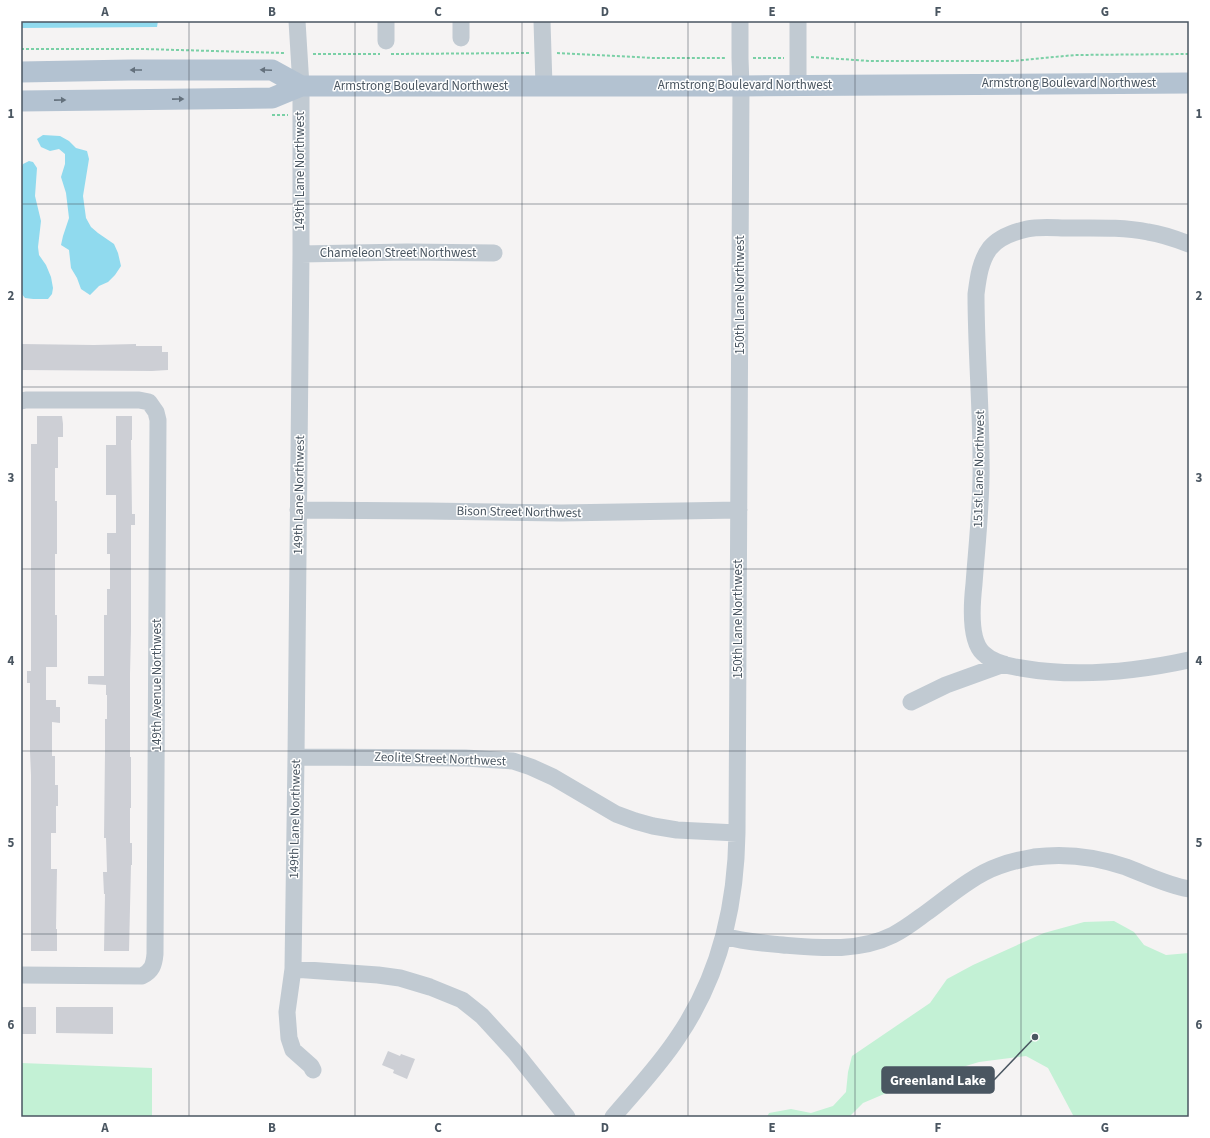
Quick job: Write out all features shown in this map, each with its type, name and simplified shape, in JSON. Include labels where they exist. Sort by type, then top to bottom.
[{"type":"main road","name":"Armstrong Boulevard Northwest","points":[[21,72],[272,70],[301,86]]},
{"type":"main road","name":"Armstrong Boulevard Northwest","points":[[21,101],[272,98],[301,86],[741,86],[1189,83]]},
{"type":"street","name":"149th Lane Northwest","points":[[297,21],[301,86],[301,254],[296,757],[293,969],[287,1012],[289,1038],[293,1050],[313,1070]]},
{"type":"street","points":[[386,21],[386,41]]},
{"type":"street","points":[[542,21],[544,86]]},
{"type":"street","name":"150th Lane Northwest","points":[[613,1117],[664,1057],[699,1001],[724,936],[732,898],[737,854],[741,86],[740,21]]},
{"type":"street","points":[[798,21],[798,85]]},
{"type":"street","name":"151st Lane Northwest","points":[[1189,244],[1148,232],[1117,228],[1029,228],[1011,233],[990,248],[984,259],[976,294],[982,461],[980,513],[972,607],[975,643],[990,660],[1014,667],[1045,672],[1103,673],[1157,667],[1189,660]]},
{"type":"street","name":"Chameleon Street Northwest","points":[[301,254],[407,252],[494,253]]},
{"type":"street","name":"149th Avenue Northwest","points":[[21,401],[139,400],[149,402],[156,412],[158,420],[156,954],[152,969],[142,976],[21,975]]},
{"type":"street","name":"Bison Street Northwest","points":[[298,510],[429,510],[561,513],[739,510]]},
{"type":"street","points":[[911,702],[946,685],[1004,664]]},
{"type":"street","name":"Zeolite Street Northwest","points":[[296,757],[465,758],[513,761],[553,776],[616,814],[635,821],[677,830],[737,833]]},
{"type":"street","points":[[724,936],[739,941],[806,947],[844,947],[876,942],[894,935],[976,877],[998,866],[1016,861],[1058,855],[1082,856],[1106,861],[1165,883],[1189,889]]},
{"type":"street","points":[[293,969],[400,978],[430,987],[462,1000],[482,1016],[515,1052],[567,1117]]},
{"type":"path","points":[[21,49],[143,49],[356,55],[543,53],[654,58],[814,57],[870,61],[1013,61],[1075,55],[1189,54]]},
{"type":"green space","points":[[1114,921],[1134,932],[1144,945],[1166,955],[1189,953],[1189,1117],[1074,1117],[1048,1068],[1026,1056],[979,1062],[910,1083],[863,1103],[849,1117],[767,1117],[769,1113],[791,1109],[811,1113],[833,1106],[846,1092],[848,1072],[852,1056],[930,1003],[947,979],[973,965],[1044,933],[1084,922]]},
{"type":"green space","points":[[21,1063],[152,1068],[152,1117],[21,1117]]},
{"type":"water","points":[[21,21],[158,21],[157,27],[21,28]]},
{"type":"water","points":[[43,135],[60,136],[69,141],[76,148],[87,151],[89,159],[83,196],[86,218],[91,227],[114,244],[118,253],[121,266],[115,275],[108,282],[99,286],[90,295],[81,289],[71,268],[69,250],[61,245],[69,218],[66,193],[61,177],[65,164],[65,154],[59,149],[50,151],[41,147],[37,139]]},
{"type":"water","points":[[29,161],[33,162],[37,168],[35,196],[41,221],[38,247],[39,255],[46,265],[51,277],[53,288],[52,294],[48,299],[25,298],[21,293],[21,169],[23,164]]},
{"type":"building","points":[[21,344],[136,344],[136,346],[162,346],[162,352],[168,352],[168,370],[21,370]]},
{"type":"building","points":[[37,416],[62,416],[63,424],[63,437],[58,437],[58,468],[55,468],[55,501],[57,501],[55,615],[57,615],[57,667],[46,667],[46,700],[56,700],[56,707],[60,707],[60,723],[52,722],[52,756],[55,756],[55,785],[58,785],[56,833],[51,833],[51,869],[57,869],[57,951],[31,951],[30,683],[27,683],[27,671],[31,671],[31,444],[37,444]]},
{"type":"building","points":[[116,416],[132,416],[132,514],[135,514],[135,525],[131,525],[130,843],[132,843],[132,865],[129,951],[104,951],[105,894],[103,872],[107,872],[106,838],[104,838],[105,719],[107,719],[107,695],[106,685],[88,684],[88,676],[104,676],[104,615],[107,615],[107,589],[110,589],[110,554],[107,554],[107,533],[116,533],[116,495],[106,495],[106,445],[116,445]]},
{"type":"building","points":[[21,1007],[36,1007],[36,1034],[21,1034]]},
{"type":"building","points":[[56,1007],[113,1007],[113,1034],[56,1033]]},
{"type":"building","points":[[388,1051],[400,1056],[401,1054],[415,1059],[407,1079],[393,1073],[394,1070],[382,1065]]},
{"type":"place","name":"Greenland Lake","points":[[1035,1037]]}]
